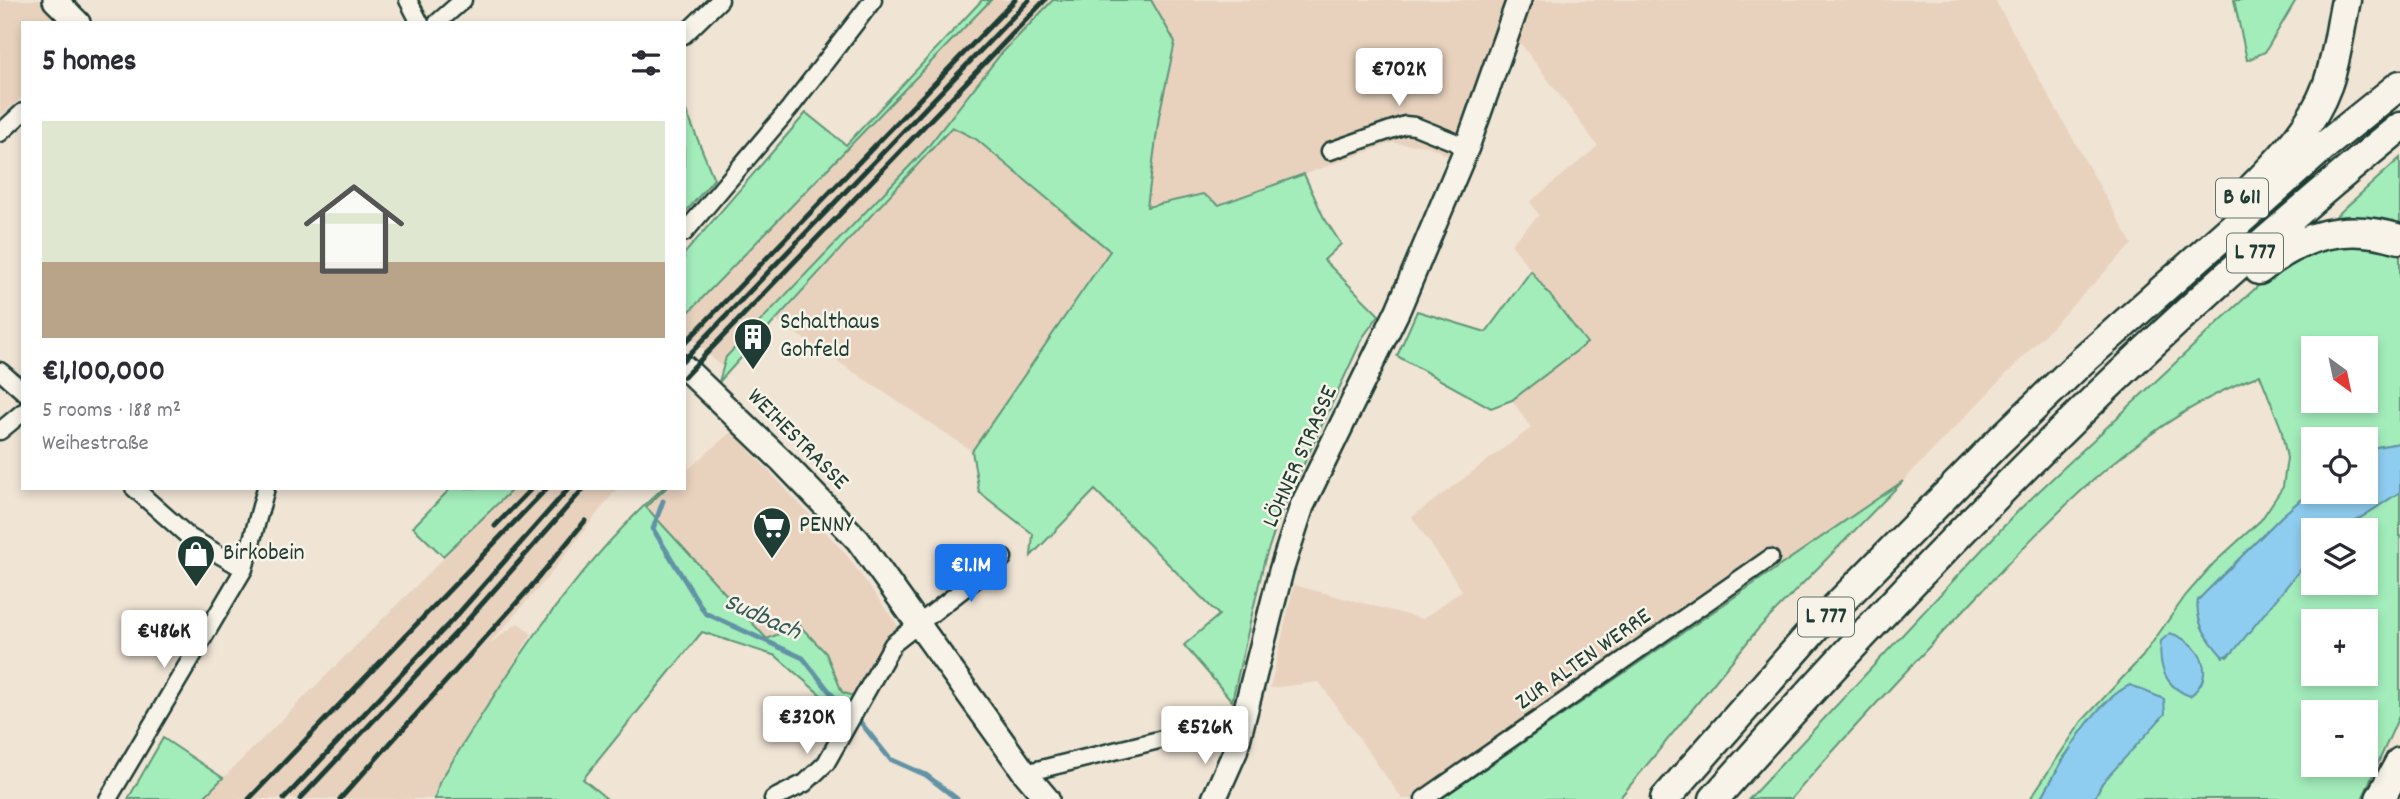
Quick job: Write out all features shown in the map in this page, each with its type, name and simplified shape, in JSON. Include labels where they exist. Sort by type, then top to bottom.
[{"type":"highway","name":"B 611","points":[[2081,362],[2112,318],[2284,156],[2311,118],[2327,86],[2346,0]]},
{"type":"highway","name":"L 777","points":[[1665,799],[1819,624],[1996,444],[2081,362],[2323,148],[2400,85]]},
{"type":"highway","name":"L 777","points":[[1714,799],[1818,682],[1970,521],[2112,382],[2339,176],[2400,127]]},
{"type":"highway","points":[[2112,382],[2144,374],[2260,268],[2285,250],[2314,237],[2343,230],[2382,234],[2400,240]]},
{"type":"highway","points":[[2380,799],[2400,762]]},
{"type":"main road","points":[[55,0],[76,21]]},
{"type":"main road","name":"LÖHNER STRASSE","points":[[1214,799],[1235,752],[1281,571],[1302,506],[1398,310],[1467,148],[1519,0]]},
{"type":"main road","name":"WEIHESTRASSE","points":[[686,368],[829,507],[864,547],[1025,773],[1047,799]]},
{"type":"main road","points":[[1204,799],[1235,752]]},
{"type":"street","points":[[408,0],[419,21]]},
{"type":"street","points":[[439,21],[463,0]]},
{"type":"street","points":[[686,33],[720,0]]},
{"type":"street","points":[[686,231],[789,109],[873,0]]},
{"type":"street","points":[[0,133],[21,114]]},
{"type":"street","points":[[1330,151],[1405,125],[1415,125],[1467,148]]},
{"type":"street","points":[[0,371],[21,389]]},
{"type":"street","points":[[0,431],[21,414]]},
{"type":"street","points":[[136,490],[189,537],[244,569]]},
{"type":"street","points":[[108,799],[244,569],[265,490]]},
{"type":"street","points":[[773,799],[805,783],[826,763],[892,644],[1003,558]]},
{"type":"street","name":"ZUR ALTEN WERRE","points":[[1424,799],[1770,558]]},
{"type":"street","points":[[1025,773],[1244,719]]},
{"type":"shaded area","points":[[0,0],[47,0],[66,21],[21,21],[21,98],[0,117]]},
{"type":"shaded area","points":[[991,0],[1053,0],[1000,55],[926,149],[726,357],[722,367],[686,333],[686,315]]},
{"type":"shaded area","points":[[1151,0],[1995,0],[2132,244],[1903,481],[1441,799],[1402,799],[1319,682],[1270,688],[1294,585],[1423,619],[1462,590],[1412,517],[1531,428],[1512,400],[1586,343],[1511,244],[1539,215],[1530,202],[1598,146],[1521,44],[1499,35],[1454,159],[1429,146],[1392,143],[1219,205],[1147,207],[1159,116],[1175,42]]},
{"type":"shaded area","points":[[953,126],[976,139],[1110,251],[972,451],[777,321]]},
{"type":"shaded area","points":[[732,431],[845,553],[898,626],[855,697],[842,692],[826,653],[790,631],[767,639],[645,507],[664,490],[686,490],[686,471]]},
{"type":"shaded area","points":[[512,490],[615,490],[549,576],[489,644],[518,623],[532,634],[439,783],[435,799],[202,799]]},
{"type":"green space","points":[[982,0],[991,0],[686,315],[686,252],[806,113],[846,145]]},
{"type":"green space","points":[[1053,0],[1151,0],[1175,42],[1159,116],[1147,207],[1203,194],[1219,205],[1304,174],[1323,216],[1341,244],[1324,260],[1379,315],[1363,337],[1280,515],[1264,562],[1232,701],[1184,645],[1219,615],[1095,490],[1031,556],[1033,534],[979,492],[972,451],[1110,251],[976,139],[952,127],[719,382],[726,357],[926,149],[1000,55]]},
{"type":"green space","points":[[2234,0],[2296,0],[2265,52],[2247,60]]},
{"type":"green space","points":[[686,111],[714,179],[686,212]]},
{"type":"green space","points":[[2400,158],[2400,227],[2324,227]]},
{"type":"green space","points":[[2347,243],[2400,253],[2400,443],[2378,447],[2378,427],[2301,427],[2301,499],[2198,600],[2201,625],[2214,645],[2227,657],[2301,568],[2301,595],[2378,595],[2378,518],[2360,518],[2400,492],[2400,714],[2378,763],[2378,700],[2301,700],[2301,777],[2372,777],[2362,799],[2094,799],[2102,783],[2128,752],[2099,711],[2064,757],[2041,799],[2030,799],[2082,721],[2142,657],[2186,595],[2214,563],[2261,520],[2283,487],[2287,458],[2281,428],[2260,375],[2216,394],[2175,418],[2098,476],[2028,542],[1791,799],[1749,799],[2020,509],[2270,275],[2305,254]]},
{"type":"green space","points":[[1531,271],[1587,343],[1512,400],[1491,408],[1397,356],[1417,311],[1486,332]]},
{"type":"green space","points":[[1903,481],[1758,629],[1619,799],[1441,799]]},
{"type":"green space","points":[[449,490],[512,490],[443,556],[413,527]]},
{"type":"green space","points":[[664,490],[646,507],[767,639],[799,625],[826,653],[842,692],[855,697],[846,717],[776,656],[702,632],[583,779],[607,799],[435,799],[439,783],[540,627],[568,590],[629,520]]},
{"type":"green space","points":[[163,738],[223,778],[202,799],[128,799]]},
{"type":"water","points":[[2400,443],[2400,492],[2360,518],[2301,518],[2301,569],[2233,652],[2223,657],[2201,624],[2198,600],[2301,499],[2301,504],[2378,504],[2378,447]]},
{"type":"water","points":[[2170,633],[2189,644],[2202,660],[2203,678],[2190,696],[2174,687],[2162,667],[2161,641]]},
{"type":"water","points":[[2130,685],[2164,699],[2165,714],[2102,783],[2094,799],[2041,799],[2090,720],[2116,694]]},
{"type":"waterway","name":"Sudbach","points":[[663,501],[653,529],[705,613],[803,658],[841,706],[861,723],[890,759],[926,775],[957,799]]},
{"type":"railway","points":[[686,342],[1015,0]]},
{"type":"railway","points":[[686,358],[1029,0]]},
{"type":"railway","points":[[686,375],[1045,0]]},
{"type":"railway","points":[[495,526],[530,490]]},
{"type":"railway","points":[[249,799],[545,490]]},
{"type":"railway","points":[[284,799],[458,614],[567,490]]},
{"type":"railway","points":[[300,799],[466,622],[582,490]]},
{"type":"railway","points":[[340,799],[529,589],[585,521]]},
{"type":"place","name":"Schalthaus Gohfeld","points":[[753,371]]},
{"type":"place","name":"PENNY","points":[[772,560]]},
{"type":"place","name":"Birkobein","points":[[196,588]]}]
